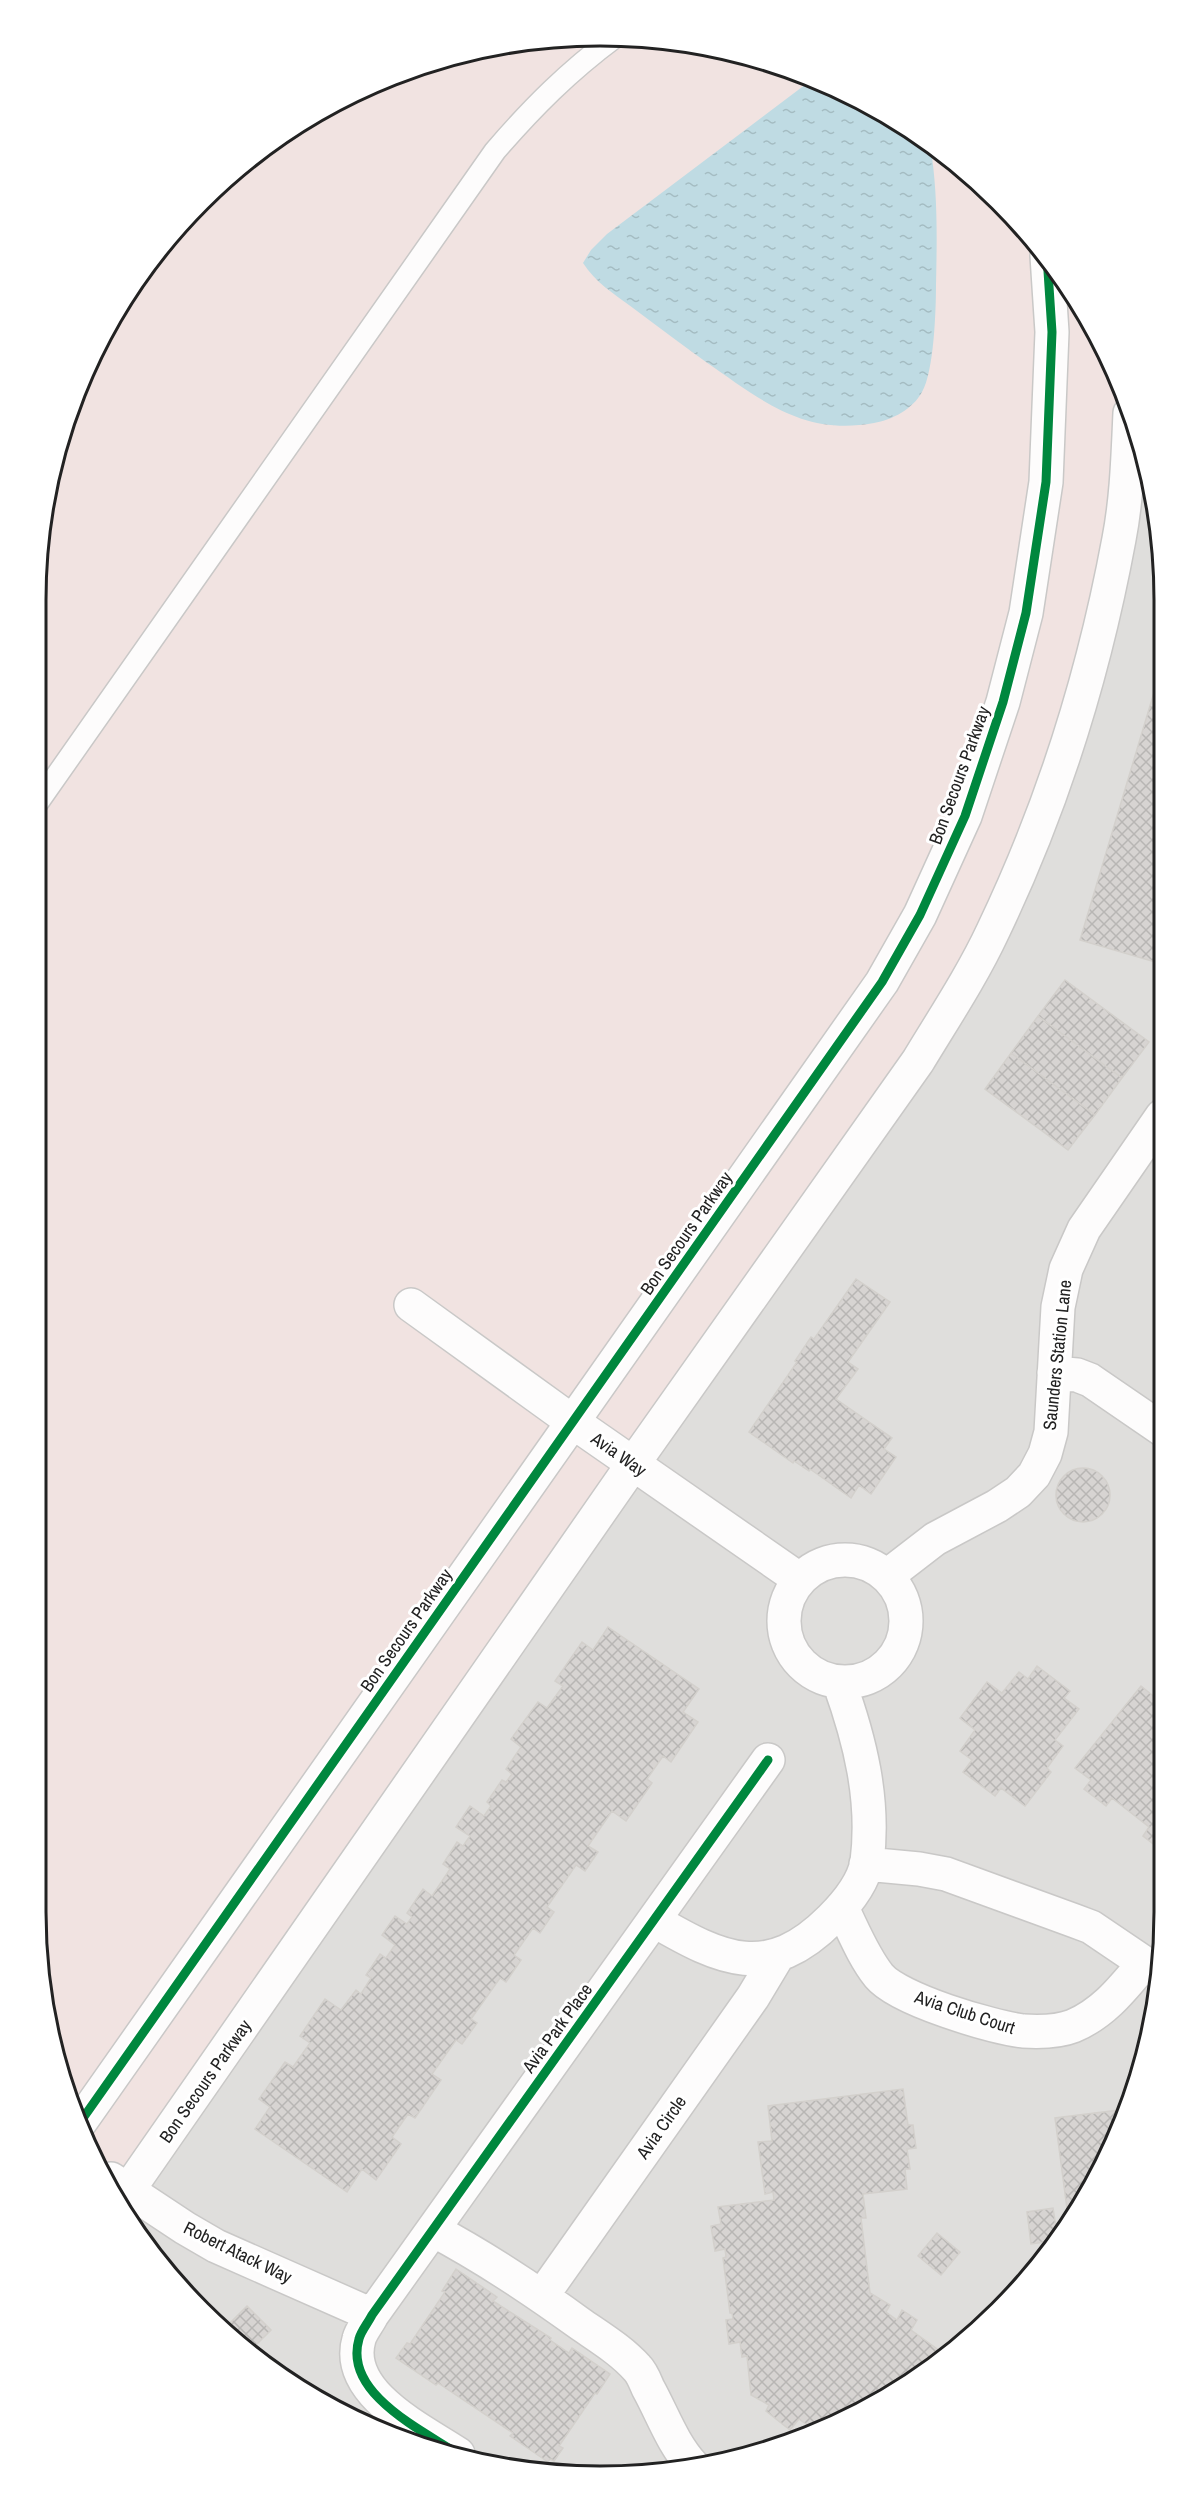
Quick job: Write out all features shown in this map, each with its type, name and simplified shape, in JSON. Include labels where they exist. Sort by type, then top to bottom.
[{"type":"street","name":"Bon Secours Parkway","points":[[85,2115],[882,982],[920,915],[965,816],[1003,702],[1026,613],[1046,482],[1052,332],[1048,275]]},
{"type":"street","name":"Bon Secours Parkway","points":[[121,2189],[918,1061],[992,934],[1023,865],[1080,702],[1119,537],[1128,432]]},
{"type":"street","name":"Saunders Station Lane","points":[[887,1576],[935,1539],[997,1506],[1018,1492],[1034,1475],[1045,1454],[1051,1432],[1059,1298],[1074,1247],[1083,1229],[1154,1127]]},
{"type":"street","name":"Avia Way","points":[[411,1305],[573,1422],[799,1579]]},
{"type":"street","points":[[1054,1373],[1077,1375],[1090,1380],[1154,1424]]},
{"type":"street","points":[[842,1559],[859,1560],[887,1576],[898,1591],[905,1608],[906,1627],[901,1646],[891,1662],[876,1674],[858,1681],[839,1682],[820,1678],[804,1667],[791,1652],[784,1634],[783,1615],[789,1596],[799,1579],[826,1562],[842,1559]]},
{"type":"street","name":"Avia Circle","points":[[542,2296],[753,1997],[777,1957],[820,1930],[842,1908],[856,1888],[866,1864],[868,1801],[863,1759],[855,1727],[839,1682]]},
{"type":"street","name":"Avia Park Place","points":[[442,2443],[378,2400],[365,2383],[358,2362],[358,2340],[372,2315],[768,1760]]},
{"type":"street","points":[[866,1864],[946,1874],[1091,1927],[1151,1968]]},
{"type":"street","name":"Avia Club Court","points":[[842,1908],[881,1978],[904,1993],[937,2007],[1021,2031],[1045,2032],[1071,2027],[1099,2012],[1151,1968]]},
{"type":"street","name":"Avia Circle","points":[[655,1921],[692,1942],[719,1953],[743,1959],[777,1957]]},
{"type":"street","name":"Robert Atack Way","points":[[121,2189],[216,2246],[372,2315]]},
{"type":"street","points":[[433,2230],[484,2257],[614,2347],[638,2369],[657,2404],[671,2437],[687,2460]]},
{"type":"lane","points":[[46,791],[495,151],[527,114],[572,70],[603,46]]},
{"type":"shaded area","points":[[600,46],[673,51],[744,65],[779,76],[846,104],[878,121],[938,161],[966,184],[1017,235],[1061,293],[1097,355],[1126,426],[1118,535],[980,961],[122,2192],[89,2125],[65,2056],[51,1985],[46,1912],[46,600],[51,528],[57,492],[76,422],[104,355],[121,323],[161,263],[184,235],[235,184],[263,161],[293,140],[355,104],[422,76],[457,65],[528,51],[564,48]]},
{"type":"shaded area","points":[[1122,415],[1144,492],[1150,528],[1154,600],[1154,1912],[1150,1985],[1136,2056],[1112,2125],[1080,2190],[1040,2250],[992,2304],[938,2352],[878,2392],[813,2424],[744,2448],[673,2462],[600,2466],[528,2462],[457,2448],[388,2424],[323,2392],[263,2352],[209,2304],[161,2250],[122,2192]]},
{"type":"water","points":[[804,86],[846,104],[878,121],[932,157],[937,250],[935,325],[932,356],[922,392],[908,408],[895,416],[874,423],[849,426],[826,424],[784,412],[706,362],[612,293],[593,276],[583,263],[591,250],[607,234]]},
{"type":"building","points":[[1154,692],[1154,962],[1080,940]]},
{"type":"building","points":[[1065,980],[1149,1042],[1122,1078],[1038,1016]]},
{"type":"building","points":[[1038,1016],[1122,1078],[1095,1115],[1011,1053]]},
{"type":"building","points":[[1011,1053],[1095,1115],[1068,1150],[985,1089]]},
{"type":"building","points":[[856,1279],[890,1302],[848,1362],[858,1369],[836,1399],[892,1438],[884,1449],[896,1457],[871,1494],[859,1485],[851,1498],[810,1469],[809,1471],[794,1461],[793,1463],[749,1432],[797,1362],[795,1361],[811,1337],[814,1339]]},
{"type":"building","points":[[1083,1468],[1093,1470],[1102,1476],[1108,1485],[1110,1495],[1108,1505],[1102,1514],[1093,1520],[1083,1522],[1073,1520],[1064,1514],[1058,1505],[1056,1495],[1058,1485],[1064,1476],[1073,1470]]},
{"type":"building","points":[[608,1627],[699,1689],[683,1712],[698,1722],[671,1762],[663,1756],[647,1779],[652,1783],[626,1821],[612,1811],[588,1846],[598,1852],[585,1871],[576,1865],[547,1907],[554,1912],[540,1933],[533,1928],[514,1955],[521,1960],[506,1982],[500,1978],[471,2019],[477,2023],[462,2044],[456,2040],[432,2074],[441,2080],[415,2118],[408,2114],[392,2137],[401,2144],[376,2180],[362,2169],[347,2192],[255,2129],[270,2107],[259,2099],[285,2062],[293,2067],[310,2043],[300,2036],[325,1999],[341,2010],[356,1990],[361,1994],[371,1978],[366,1975],[380,1954],[386,1958],[395,1945],[382,1935],[395,1916],[407,1924],[412,1917],[407,1913],[423,1889],[432,1896],[450,1869],[443,1864],[457,1842],[463,1846],[470,1836],[456,1827],[470,1806],[484,1816],[491,1806],[487,1802],[502,1780],[506,1782],[512,1774],[506,1769],[521,1747],[511,1739],[538,1702],[547,1708],[563,1686],[555,1681],[582,1642],[593,1650]]},
{"type":"building","points":[[1037,1666],[1070,1691],[1064,1698],[1079,1709],[1055,1740],[1063,1746],[1047,1768],[1051,1772],[1025,1806],[1001,1788],[995,1796],[963,1772],[972,1760],[960,1751],[975,1730],[960,1718],[987,1682],[1002,1693],[1019,1672],[1028,1679]]},
{"type":"building","points":[[1141,1686],[1154,1697],[1154,1844],[1143,1836],[1149,1827],[1112,1798],[1106,1806],[1084,1789],[1091,1780],[1075,1768]]},
{"type":"building","points":[[903,2089],[908,2125],[913,2125],[916,2148],[907,2149],[910,2169],[905,2169],[907,2189],[863,2194],[866,2218],[861,2218],[870,2293],[890,2305],[886,2312],[897,2320],[902,2310],[917,2320],[911,2330],[940,2351],[878,2392],[846,2409],[808,2426],[799,2419],[790,2430],[766,2411],[769,2405],[751,2395],[747,2356],[742,2357],[740,2342],[729,2344],[726,2320],[733,2319],[730,2313],[723,2258],[726,2257],[725,2249],[715,2251],[711,2226],[721,2224],[718,2207],[774,2200],[773,2192],[765,2194],[758,2142],[772,2141],[768,2106]]},
{"type":"building","points":[[1118,2110],[1097,2158],[1067,2210],[1055,2118]]},
{"type":"building","points":[[1053,2208],[1056,2227],[1046,2242],[1031,2244],[1027,2212]]},
{"type":"building","points":[[937,2233],[960,2252],[941,2275],[918,2256]]},
{"type":"building","points":[[456,2269],[497,2297],[493,2301],[551,2338],[550,2340],[569,2353],[572,2348],[610,2374],[559,2446],[563,2448],[554,2461],[550,2459],[548,2462],[510,2436],[513,2433],[396,2358],[407,2343],[410,2344],[445,2292],[442,2291]]},
{"type":"building","points":[[247,2306],[271,2330],[255,2346],[229,2324]]},
{"type":"cycle path","points":[[85,2115],[882,982],[920,915],[965,816],[1003,702],[1026,613],[1046,482],[1052,332],[1048,275]]},
{"type":"cycle path","points":[[441,2443],[389,2408],[374,2393],[363,2376],[357,2358],[360,2336],[372,2315],[768,1760]]}]
